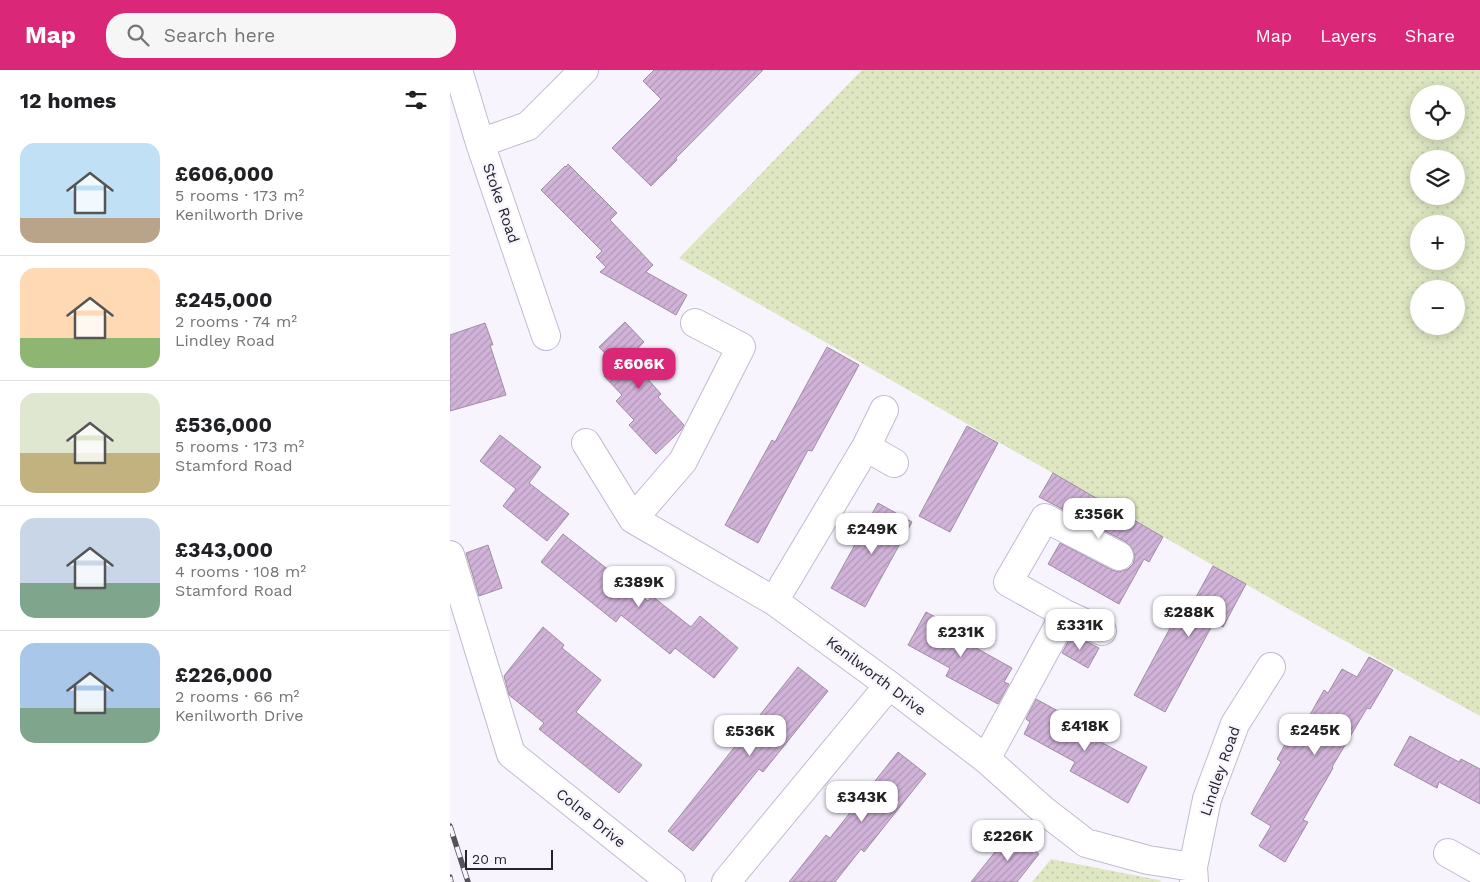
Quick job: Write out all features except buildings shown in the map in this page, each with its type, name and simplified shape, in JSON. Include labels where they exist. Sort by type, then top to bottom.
[{"type":"street","name":"Stoke Road","points":[[458,70],[480,143],[546,336]]},
{"type":"street","points":[[480,143],[528,126],[584,70]]},
{"type":"street","points":[[633,519],[683,462],[741,347],[695,323]]},
{"type":"street","points":[[774,601],[866,447],[884,410]]},
{"type":"street","name":"Kenilworth Drive","points":[[586,443],[633,519],[774,601],[890,685],[986,759],[1042,809],[1086,843],[1193,874]]},
{"type":"street","points":[[866,447],[894,463]]},
{"type":"street","points":[[1102,631],[1065,614],[1008,582],[1045,518],[1119,556]]},
{"type":"street","name":"Colne Drive","points":[[450,555],[511,754],[670,882]]},
{"type":"street","points":[[986,759],[1065,614]]},
{"type":"street","name":"Lindley Road","points":[[1193,874],[1207,799],[1235,724],[1271,668]]},
{"type":"street","points":[[726,882],[890,685]]},
{"type":"street","points":[[1448,853],[1480,871]]},
{"type":"green space","points":[[862,70],[1480,70],[1480,716],[1320,627],[679,258]]},
{"type":"green space","points":[[1051,859],[1159,880],[1161,882],[1032,882]]},
{"type":"railway","points":[[450,826],[468,882]]},
{"type":"railway","points":[[450,877],[451,882]]}]
